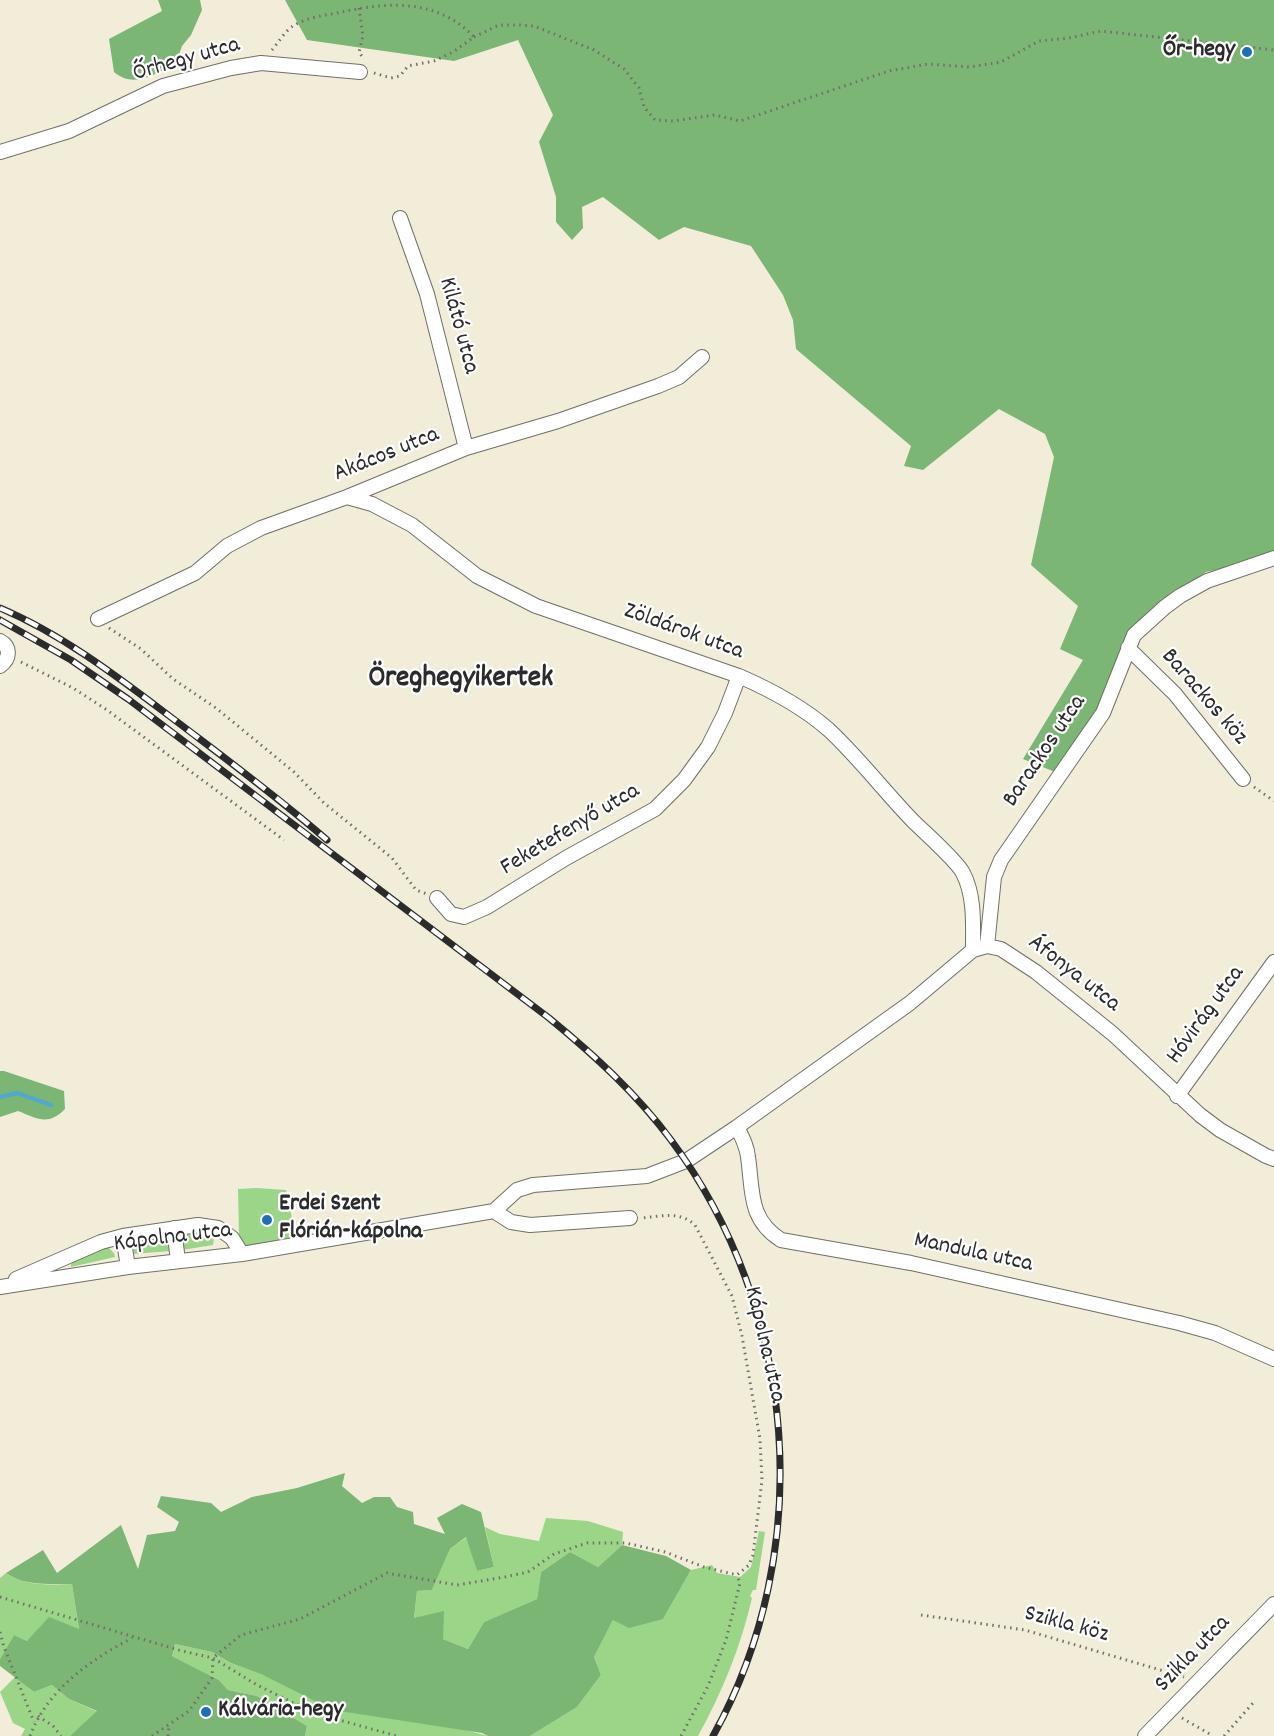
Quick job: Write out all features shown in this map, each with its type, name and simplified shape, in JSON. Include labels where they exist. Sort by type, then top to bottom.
[{"type":"street","name":"Őrhegy utca","points":[[0,152],[69,131],[162,86],[231,68],[261,63],[364,66]]},
{"type":"street","name":"Kilátó utca","points":[[400,218],[427,294],[466,448]]},
{"type":"street","name":"Akácos utca","points":[[99,619],[195,573],[227,546],[261,528],[347,497],[466,448],[558,421],[658,386],[679,377],[702,357]]},
{"type":"street","name":"Zöldárok utca","points":[[347,497],[372,504],[397,516],[477,576],[536,606],[739,676],[766,688],[813,717],[830,731],[891,798],[963,871],[972,908],[972,950]]},
{"type":"street","name":"Barackos utca","points":[[987,946],[993,877],[1001,860],[1103,713],[1134,635],[1180,596],[1207,581],[1274,558]]},
{"type":"street","points":[[0,641],[8,648],[4,662]]},
{"type":"street","name":"Barackos köz","points":[[1128,648],[1175,694],[1242,779]]},
{"type":"street","name":"Feketefenyő utca","points":[[436,898],[451,914],[464,917],[487,907],[566,858],[655,809],[684,780],[708,747],[725,713],[739,676]]},
{"type":"street","name":"Áfonya utca","points":[[972,950],[987,946],[1001,949],[1036,972],[1138,1057],[1177,1096]]},
{"type":"street","points":[[630,1218],[530,1225],[511,1222],[494,1211],[517,1190],[533,1185],[647,1176],[686,1161],[910,1003],[972,950]]},
{"type":"street","name":"Hóvirág utca","points":[[1177,1096],[1274,962]]},
{"type":"street","points":[[1177,1096],[1220,1130],[1274,1159]]},
{"type":"street","name":"Mandula utca","points":[[737,1127],[745,1143],[748,1156],[754,1206],[760,1221],[770,1233],[781,1240],[922,1266],[1179,1323],[1215,1333],[1274,1359]]},
{"type":"street","name":"Kápolna utca","points":[[0,1286],[128,1267],[242,1254],[494,1211]]},
{"type":"street","points":[[0,1286],[101,1242],[174,1228],[198,1225],[218,1228],[232,1239],[242,1254]]},
{"type":"street","points":[[174,1228],[178,1261]]},
{"type":"street","points":[[123,1236],[128,1267]]},
{"type":"street","name":"Szikla utca","points":[[1145,1736],[1274,1604]]},
{"type":"path","points":[[261,63],[292,26],[318,17],[396,2],[422,4],[447,13],[465,25],[474,37]]},
{"type":"path","points":[[359,8],[363,36],[359,52],[364,66],[374,73],[391,78],[400,76],[408,66],[434,61],[499,25],[519,25],[542,29],[594,50],[624,69],[639,88],[644,108],[655,120],[673,121],[716,115],[740,121],[889,72],[928,64],[970,67],[1002,62],[1039,41],[1069,38],[1101,31],[1274,51]]},
{"type":"path","points":[[99,619],[141,649],[173,679],[216,708],[286,765],[324,803],[392,858],[417,890],[436,898]]},
{"type":"path","points":[[4,662],[54,677],[82,693],[284,840]]},
{"type":"path","points":[[1242,779],[1274,801]]},
{"type":"path","name":"Kápolna utca","points":[[630,1218],[687,1217],[695,1225],[732,1296],[747,1358],[760,1439],[762,1480],[753,1555],[749,1565],[737,1575]]},
{"type":"path","points":[[152,1736],[189,1711],[212,1678],[213,1658],[241,1635],[300,1619],[387,1574],[457,1585],[528,1572],[554,1554],[586,1543],[626,1542],[737,1575],[741,1583],[726,1640],[708,1686],[681,1736]]},
{"type":"path","points":[[0,1597],[133,1637],[213,1658],[257,1685],[314,1713],[397,1736]]},
{"type":"path","name":"Szikla köz","points":[[921,1615],[1025,1630],[1200,1681]]},
{"type":"path","points":[[0,1632],[35,1724]]},
{"type":"path","points":[[30,1736],[38,1716],[68,1681],[92,1661],[133,1637]]},
{"type":"path","points":[[1224,1736],[1253,1703]]},
{"type":"path","points":[[1170,1711],[1213,1736]]},
{"type":"path","points":[[38,1716],[53,1726],[61,1736]]},
{"type":"path","points":[[168,1736],[169,1726]]},
{"type":"green space","points":[[158,0],[200,0],[202,10],[191,35],[182,46],[176,63],[145,78],[137,80],[122,77],[114,72],[109,39],[162,11]]},
{"type":"green space","points":[[285,0],[1274,0],[1274,558],[1206,572],[1130,632],[1099,713],[1055,772],[1023,759],[1083,660],[1060,649],[1078,606],[1031,565],[1054,457],[1045,434],[999,409],[923,470],[904,466],[911,446],[796,349],[793,320],[783,295],[751,246],[684,227],[659,240],[603,197],[582,207],[583,228],[572,240],[556,222],[556,197],[539,142],[553,115],[518,40],[454,61],[307,40]]},
{"type":"green space","points":[[0,1071],[64,1091],[65,1109],[48,1119],[37,1118],[18,1111],[0,1117]]},
{"type":"green space","points":[[238,1189],[286,1190],[295,1232],[290,1240],[243,1248],[239,1234]]},
{"type":"green space","points":[[202,1230],[214,1238],[213,1245],[182,1250],[180,1233]]},
{"type":"green space","points":[[167,1237],[171,1251],[133,1254],[134,1246],[151,1238]]},
{"type":"green space","points":[[103,1247],[109,1248],[115,1257],[71,1267],[71,1262]]},
{"type":"green space","points":[[345,1473],[342,1486],[362,1503],[374,1497],[390,1497],[397,1507],[413,1512],[414,1524],[445,1534],[437,1518],[462,1504],[481,1512],[494,1567],[477,1571],[466,1537],[450,1549],[432,1590],[417,1591],[414,1618],[444,1611],[443,1639],[468,1649],[484,1622],[537,1599],[541,1572],[570,1552],[598,1567],[622,1545],[666,1556],[691,1570],[663,1619],[629,1628],[613,1620],[594,1657],[601,1675],[577,1707],[530,1736],[488,1736],[482,1733],[333,1710],[212,1652],[175,1644],[172,1656],[219,1680],[228,1690],[257,1696],[307,1726],[305,1736],[70,1736],[97,1711],[69,1699],[52,1685],[34,1692],[0,1666],[0,1659],[14,1635],[27,1641],[49,1617],[79,1629],[72,1584],[29,1582],[6,1573],[43,1550],[57,1573],[121,1525],[138,1569],[147,1535],[175,1531],[179,1522],[157,1507],[161,1496],[211,1503],[221,1512],[252,1497],[297,1488]]},
{"type":"green space","points":[[546,1518],[588,1521],[623,1532],[622,1545],[598,1567],[570,1552],[541,1572],[537,1599],[484,1622],[468,1649],[443,1639],[414,1619],[417,1591],[432,1590],[450,1549],[467,1537],[477,1571],[494,1567],[485,1527],[500,1534],[539,1541]]},
{"type":"green space","points":[[759,1531],[765,1532],[756,1590],[753,1590],[750,1596],[752,1598],[748,1616],[730,1669],[698,1736],[530,1736],[577,1707],[601,1675],[594,1657],[613,1620],[663,1619],[691,1570],[712,1565],[717,1573],[740,1577],[751,1567]]},
{"type":"green space","points":[[6,1573],[29,1582],[72,1584],[79,1629],[27,1641],[14,1635],[0,1659],[0,1578]]},
{"type":"green space","points":[[175,1644],[212,1652],[231,1663],[263,1675],[488,1736],[305,1736],[307,1726],[257,1696],[228,1690],[219,1680],[172,1656]]},
{"type":"green space","points":[[15,1677],[34,1692],[52,1685],[69,1699],[98,1712],[70,1736],[21,1736],[25,1729],[13,1723],[0,1692]]},
{"type":"waterway","points":[[0,1097],[17,1093],[51,1105]]},
{"type":"railway","points":[[0,608],[48,632],[115,676],[255,781],[327,840]]},
{"type":"railway","points":[[0,620],[71,660],[128,699],[549,1018],[614,1075],[644,1106],[671,1140],[714,1207],[746,1279],[768,1354],[779,1432],[779,1511],[768,1588],[746,1664],[713,1736]]},
{"type":"place","name":"Őr-hegy","points":[[1247,52]]},
{"type":"place","name":"Erdei Szent Flórián-kápolna","points":[[267,1220]]},
{"type":"place","name":"Kálvária-hegy","points":[[206,1712]]},
{"type":"district","name":"Öreghegyikertek","points":[[461,681]]}]
